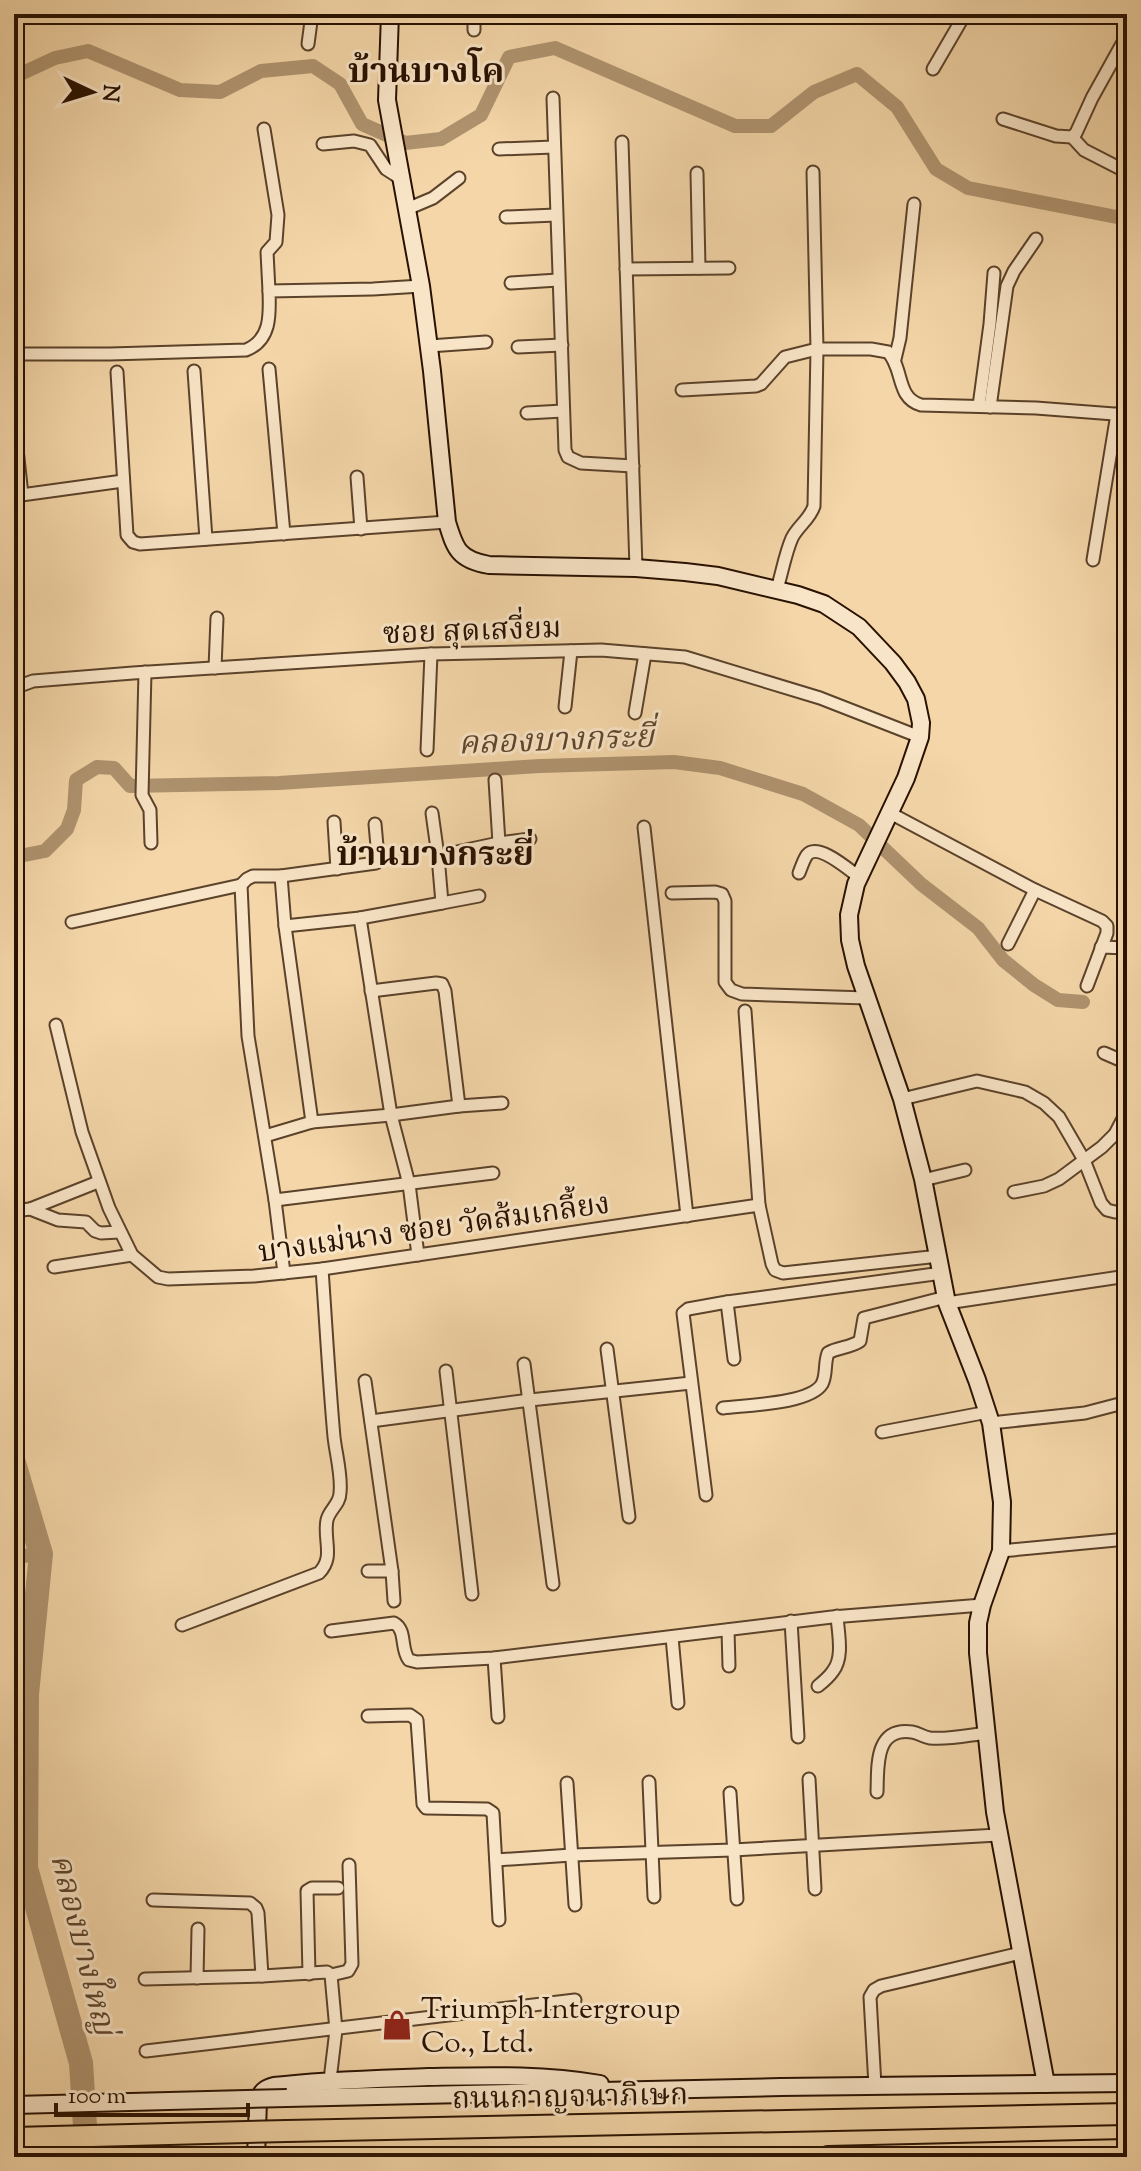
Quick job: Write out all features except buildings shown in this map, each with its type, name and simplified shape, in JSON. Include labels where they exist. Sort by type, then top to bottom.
[{"type":"highway","name":"ถนนกาญจนาภิเษก","points":[[14,2138],[1127,2114]]},
{"type":"highway","points":[[828,2157],[1127,2150]]},
{"type":"street","points":[[308,44],[312,14]]},
{"type":"street","points":[[390,14],[387,100],[421,286],[447,522],[454,544],[463,556],[489,565],[636,568],[718,576],[777,589],[824,604],[859,627],[893,663],[907,682],[919,711],[920,737],[906,778],[859,877],[851,899],[850,928],[856,966],[902,1099],[923,1180],[947,1300],[989,1417],[1002,1502],[1001,1551],[982,1605],[977,1643],[998,1835],[1046,2084]]},
{"type":"street","points":[[474,14],[474,30]]},
{"type":"street","points":[[933,69],[965,14]]},
{"type":"street","points":[[1072,137],[1127,35]]},
{"type":"street","points":[[553,98],[565,450],[568,457],[581,463],[633,466]]},
{"type":"street","points":[[1003,119],[1056,136],[1072,137],[1084,150],[1123,170]]},
{"type":"street","points":[[14,354],[246,350],[255,346],[267,329],[270,313],[267,252],[276,242],[278,215],[264,129]]},
{"type":"street","points":[[323,144],[354,141],[370,145],[386,169],[399,172]]},
{"type":"street","points":[[622,142],[636,568]]},
{"type":"street","points":[[499,149],[554,147]]},
{"type":"street","points":[[777,589],[793,537],[811,516],[814,506],[817,349],[813,172]]},
{"type":"street","points":[[697,173],[699,268]]},
{"type":"street","points":[[407,209],[433,198],[459,178]]},
{"type":"street","points":[[895,359],[900,338],[914,204]]},
{"type":"street","points":[[506,217],[556,215]]},
{"type":"street","points":[[985,407],[1007,286],[1036,239]]},
{"type":"street","points":[[626,269],[729,268]]},
{"type":"street","points":[[985,407],[994,273]]},
{"type":"street","points":[[511,283],[558,280]]},
{"type":"street","points":[[269,291],[421,286]]},
{"type":"street","points":[[429,346],[486,342]]},
{"type":"street","points":[[518,347],[562,345]]},
{"type":"street","points":[[682,390],[756,386],[785,357],[817,349],[880,350],[888,352],[895,359],[906,397],[912,403],[1122,414],[1103,485],[1093,560]]},
{"type":"street","points":[[269,369],[284,534]]},
{"type":"street","points":[[194,371],[206,539]]},
{"type":"street","points":[[117,372],[127,535],[133,542],[140,544],[447,522]]},
{"type":"street","points":[[527,413],[563,411]]},
{"type":"street","points":[[14,421],[18,496],[123,481]]},
{"type":"street","points":[[357,477],[361,529]]},
{"type":"street","points":[[215,668],[217,618]]},
{"type":"street","name":"ซอย สุดเสงี่ยม","points":[[14,688],[33,681],[145,672],[431,654],[601,650],[685,657],[808,694],[920,737]]},
{"type":"street","points":[[565,707],[571,651]]},
{"type":"street","points":[[427,750],[431,654]]},
{"type":"street","points":[[635,713],[645,654]]},
{"type":"street","points":[[145,672],[141,776],[142,795],[150,810],[151,843]]},
{"type":"street","points":[[495,780],[499,843]]},
{"type":"street","points":[[432,813],[442,903]]},
{"type":"street","points":[[886,821],[1102,921],[1107,926],[1107,933],[1087,986]]},
{"type":"street","points":[[334,822],[337,869]]},
{"type":"street","points":[[72,922],[241,885],[253,876],[281,876],[376,863],[375,824]]},
{"type":"street","points":[[644,827],[687,1216]]},
{"type":"street","points":[[438,856],[530,839]]},
{"type":"street","points":[[799,873],[807,855],[816,850],[824,852],[859,877]]},
{"type":"street","points":[[281,876],[312,1122]]},
{"type":"street","points":[[241,885],[248,1036],[284,1273]]},
{"type":"street","points":[[1008,944],[1035,890]]},
{"type":"street","points":[[672,893],[722,894],[725,901],[725,982],[731,990],[742,994],[867,998]]},
{"type":"street","points":[[285,926],[360,918],[479,896]]},
{"type":"street","points":[[360,918],[391,1115],[409,1184],[418,1255]]},
{"type":"street","points":[[1101,947],[1127,948]]},
{"type":"street","points":[[371,991],[442,984],[459,1106]]},
{"type":"street","points":[[745,1011],[759,1205],[775,1270],[783,1273],[939,1256]]},
{"type":"street","name":"บางแม่นาง ซอย วัดส้มเกลี้ยง","points":[[56,1025],[82,1132],[98,1182],[132,1255],[158,1277],[168,1279],[322,1269],[759,1205]]},
{"type":"street","points":[[1104,1053],[1127,1063]]},
{"type":"street","points":[[902,1099],[977,1081],[1025,1092],[1059,1117],[1084,1160],[1101,1203],[1107,1210],[1127,1211]]},
{"type":"street","points":[[265,1136],[312,1122],[502,1103]]},
{"type":"street","points":[[1014,1192],[1044,1186],[1059,1179],[1115,1134],[1127,1111]]},
{"type":"street","points":[[923,1180],[965,1170]]},
{"type":"street","points":[[275,1200],[493,1173]]},
{"type":"street","points":[[14,1211],[30,1209],[98,1182]]},
{"type":"street","points":[[30,1209],[58,1220],[86,1222],[101,1233],[119,1232]]},
{"type":"street","points":[[54,1267],[132,1255]]},
{"type":"street","points":[[182,1625],[319,1573],[329,1560],[326,1523],[339,1501],[340,1490],[322,1269]]},
{"type":"street","points":[[706,1495],[683,1313],[688,1309],[727,1302],[942,1273]]},
{"type":"street","points":[[723,1408],[798,1399],[812,1394],[821,1386],[828,1353],[860,1341],[864,1318],[947,1300],[1127,1276]]},
{"type":"street","points":[[727,1302],[734,1359]]},
{"type":"street","points":[[607,1349],[629,1517]]},
{"type":"street","points":[[524,1364],[553,1584]]},
{"type":"street","points":[[446,1371],[472,1594]]},
{"type":"street","points":[[365,1381],[394,1601]]},
{"type":"street","points":[[371,1421],[691,1383]]},
{"type":"street","points":[[882,1432],[989,1417],[1085,1413],[1127,1402]]},
{"type":"street","points":[[1001,1551],[1127,1539]]},
{"type":"street","points":[[368,1571],[392,1571]]},
{"type":"street","points":[[331,1631],[394,1623],[399,1625],[405,1655],[417,1662],[494,1658],[837,1616],[982,1605]]},
{"type":"street","points":[[818,1686],[833,1671],[839,1656],[837,1616]]},
{"type":"street","points":[[791,1621],[798,1737]]},
{"type":"street","points":[[728,1630],[729,1666]]},
{"type":"street","points":[[672,1637],[678,1703]]},
{"type":"street","points":[[494,1658],[498,1717]]},
{"type":"street","points":[[368,1716],[392,1714],[414,1716],[417,1720],[423,1804],[426,1808],[487,1809],[493,1813],[499,1920]]},
{"type":"street","points":[[877,1792],[878,1754],[884,1740],[895,1734],[909,1731],[941,1738],[987,1733]]},
{"type":"street","points":[[809,1779],[815,1889]]},
{"type":"street","points":[[649,1782],[654,1897]]},
{"type":"street","points":[[567,1783],[575,1905]]},
{"type":"street","points":[[730,1793],[737,1899]]},
{"type":"street","points":[[496,1860],[998,1835]]},
{"type":"street","points":[[145,1979],[327,1972],[331,1975],[348,1971],[352,1964],[349,1865]]},
{"type":"street","points":[[309,1974],[307,1891],[312,1888],[338,1888]]},
{"type":"street","points":[[153,1900],[250,1903],[258,1913],[262,1976]]},
{"type":"street","points":[[197,1978],[198,1929]]},
{"type":"street","points":[[875,2086],[870,1997],[874,1990],[1021,1953]]},
{"type":"street","points":[[330,2080],[336,2030],[331,1975]]},
{"type":"street","points":[[146,2051],[575,2000]]},
{"type":"street","points":[[256,2157],[258,2101],[261,2093],[274,2086],[330,2080],[514,2075],[560,2077],[641,2091]]},
{"type":"street","points":[[14,2105],[1127,2083]]},
{"type":"waterway","points":[[14,77],[55,58],[88,51],[180,90],[220,92],[261,71],[313,66],[340,84],[362,124],[405,143],[441,139],[481,115],[509,57],[555,48],[735,126],[771,126],[814,92],[857,74],[897,107],[936,169],[968,188],[1127,219]]},
{"type":"waterway","name":"คลองบางกระยี่","points":[[14,857],[45,851],[67,829],[74,810],[76,780],[97,767],[114,768],[130,786],[279,783],[540,766],[674,762],[720,768],[803,794],[859,825],[921,884],[978,928],[1003,960],[1034,985],[1058,1000],[1083,1002]]},
{"type":"waterway","name":"คลองบางใหญ่","points":[[14,1463],[41,1554],[27,1694],[26,1868],[81,2063],[87,2157]]},
{"type":"waterway","points":[[14,1557],[41,1554]]},
{"type":"place","name":"Triumph Intergroup Co., Ltd.","points":[[397,2025]]},
{"type":"district","name":"บ้านบางโค","points":[[426,70]]},
{"type":"district","name":"บ้านบางกระยี่","points":[[435,853]]}]
